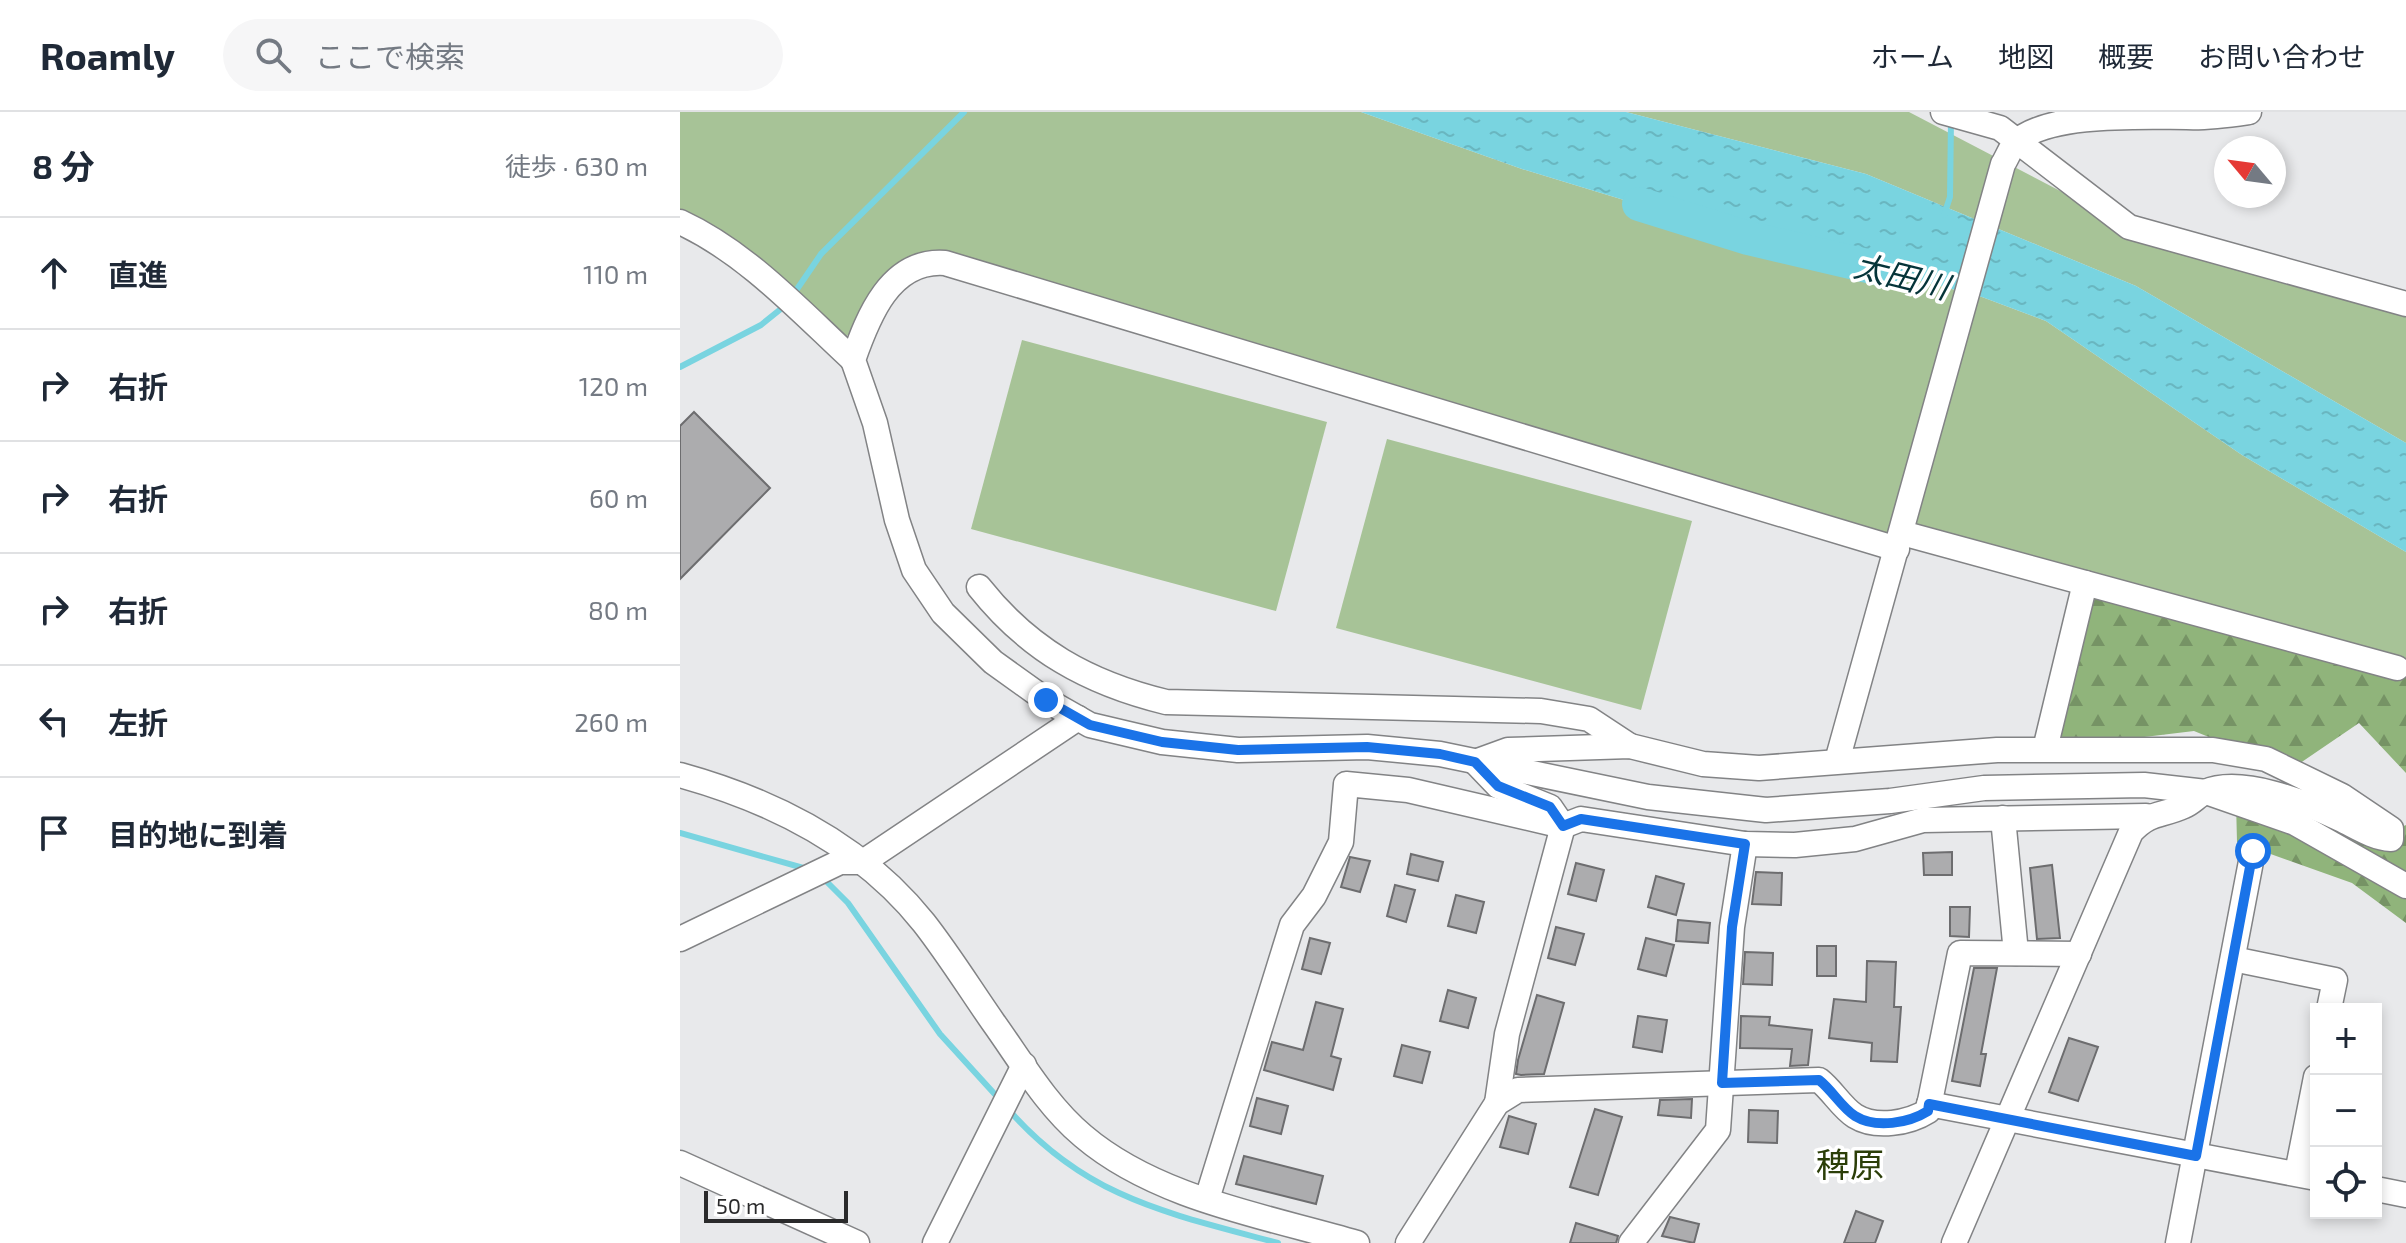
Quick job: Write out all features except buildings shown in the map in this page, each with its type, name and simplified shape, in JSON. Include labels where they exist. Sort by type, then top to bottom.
[{"type":"street","points":[[1943,112],[2000,128],[2129,227],[2406,304]]},
{"type":"street","points":[[1837,761],[2003,164],[2016,141],[2036,128],[2098,114],[2138,112],[2187,118],[2249,112]]},
{"type":"street","points":[[680,222],[712,237],[736,255],[853,360],[875,423],[897,520],[914,570],[943,613],[993,662],[1090,725],[1162,742],[1238,750],[1367,747],[1440,754],[1648,797],[1766,810],[1890,801],[1984,788],[2144,785],[2206,792],[2295,823],[2406,886]]},
{"type":"street","points":[[853,360],[880,297],[907,272],[928,262],[945,263],[1902,534],[2397,668]]},
{"type":"street","points":[[2045,749],[2085,583]]},
{"type":"street","points":[[979,587],[1008,623],[1056,658],[1115,689],[1140,696],[1166,702],[1541,711],[1589,719],[1630,746]]},
{"type":"street","points":[[680,939],[840,862],[863,862],[1078,718]]},
{"type":"street","points":[[1207,1199],[1292,925],[1314,896],[1341,842],[1346,784],[1408,790],[1563,826],[1581,819],[1745,844],[1855,839],[1923,820],[2146,816],[2185,806],[2206,792],[2233,787],[2273,793],[2324,811],[2379,838],[2391,839],[2391,829],[2342,796],[2266,759],[2213,750],[2045,749],[1759,768],[1703,764],[1630,746],[1508,750],[1475,762]]},
{"type":"street","points":[[1408,1243],[1497,1103],[1507,1034],[1563,826],[1550,807],[1498,786],[1475,762]]},
{"type":"street","points":[[680,775],[762,801],[808,825],[863,862],[923,922],[1054,1107],[1110,1157],[1151,1180],[1357,1243]]},
{"type":"street","points":[[1954,1243],[2131,832],[2146,816]]},
{"type":"street","points":[[2003,818],[2016,953]]},
{"type":"street","points":[[1631,1243],[1718,1130],[1732,927],[1745,844]]},
{"type":"street","points":[[2178,1243],[2253,851]]},
{"type":"street","points":[[1497,1103],[1518,1090],[1819,1080],[1855,1116],[1877,1122],[1911,1122],[1928,1111],[1960,953],[2079,954]]},
{"type":"street","points":[[2233,959],[2335,980],[2330,1003]]},
{"type":"street","points":[[935,1243],[1024,1065]]},
{"type":"street","points":[[1929,1104],[2306,1176],[2310,1136]]},
{"type":"street","points":[[680,1163],[857,1243]]},
{"type":"street","points":[[2382,1190],[2406,1195]]},
{"type":"green space","points":[[680,112],[1361,112],[1522,169],[1683,218],[1982,297],[2046,321],[2242,455],[2406,552],[2406,669],[1665,479],[928,262],[837,345],[680,216]]},
{"type":"green space","points":[[1626,112],[1909,112],[2129,227],[2406,316],[2406,443],[2136,286],[1866,174]]},
{"type":"green space","points":[[1022,340],[1327,422],[1276,611],[971,529]]},
{"type":"green space","points":[[1387,439],[1692,521],[1641,710],[1336,628]]},
{"type":"green space","points":[[2085,583],[2406,670],[2406,773],[2359,723],[2290,770],[2194,731],[2045,749]]},
{"type":"green space","points":[[2236,802],[2295,823],[2379,838],[2406,825],[2406,923],[2352,883],[2237,842]]},
{"type":"water","points":[[1361,112],[1626,112],[1866,174],[2136,286],[2406,443],[2406,552],[2242,455],[2046,321],[1982,297],[1683,218],[1522,169]]},
{"type":"waterway","points":[[793,295],[821,254],[964,112]]},
{"type":"waterway","points":[[1944,215],[1950,197],[1951,120]]},
{"type":"waterway","name":"太田川","points":[[1639,204],[1748,238],[1893,272]]},
{"type":"waterway","points":[[680,367],[761,325],[787,304]]},
{"type":"waterway","points":[[680,833],[807,869]]},
{"type":"waterway","points":[[824,879],[848,903],[940,1034],[1001,1101]]},
{"type":"waterway","points":[[1008,1109],[1068,1164],[1099,1183],[1165,1211],[1278,1243]]},
{"type":"district","name":"稗原","points":[[1850,1163]]},
{"type":"route","points":[[1046,700],[1090,725],[1162,742],[1238,750],[1367,747],[1440,754],[1475,762],[1498,786],[1550,807],[1563,826],[1581,819],[1745,844],[1732,927],[1722,1083],[1819,1080],[1834,1091],[1855,1116],[1877,1122],[1911,1122],[1928,1111],[1929,1104],[2196,1156],[2253,851]]}]
